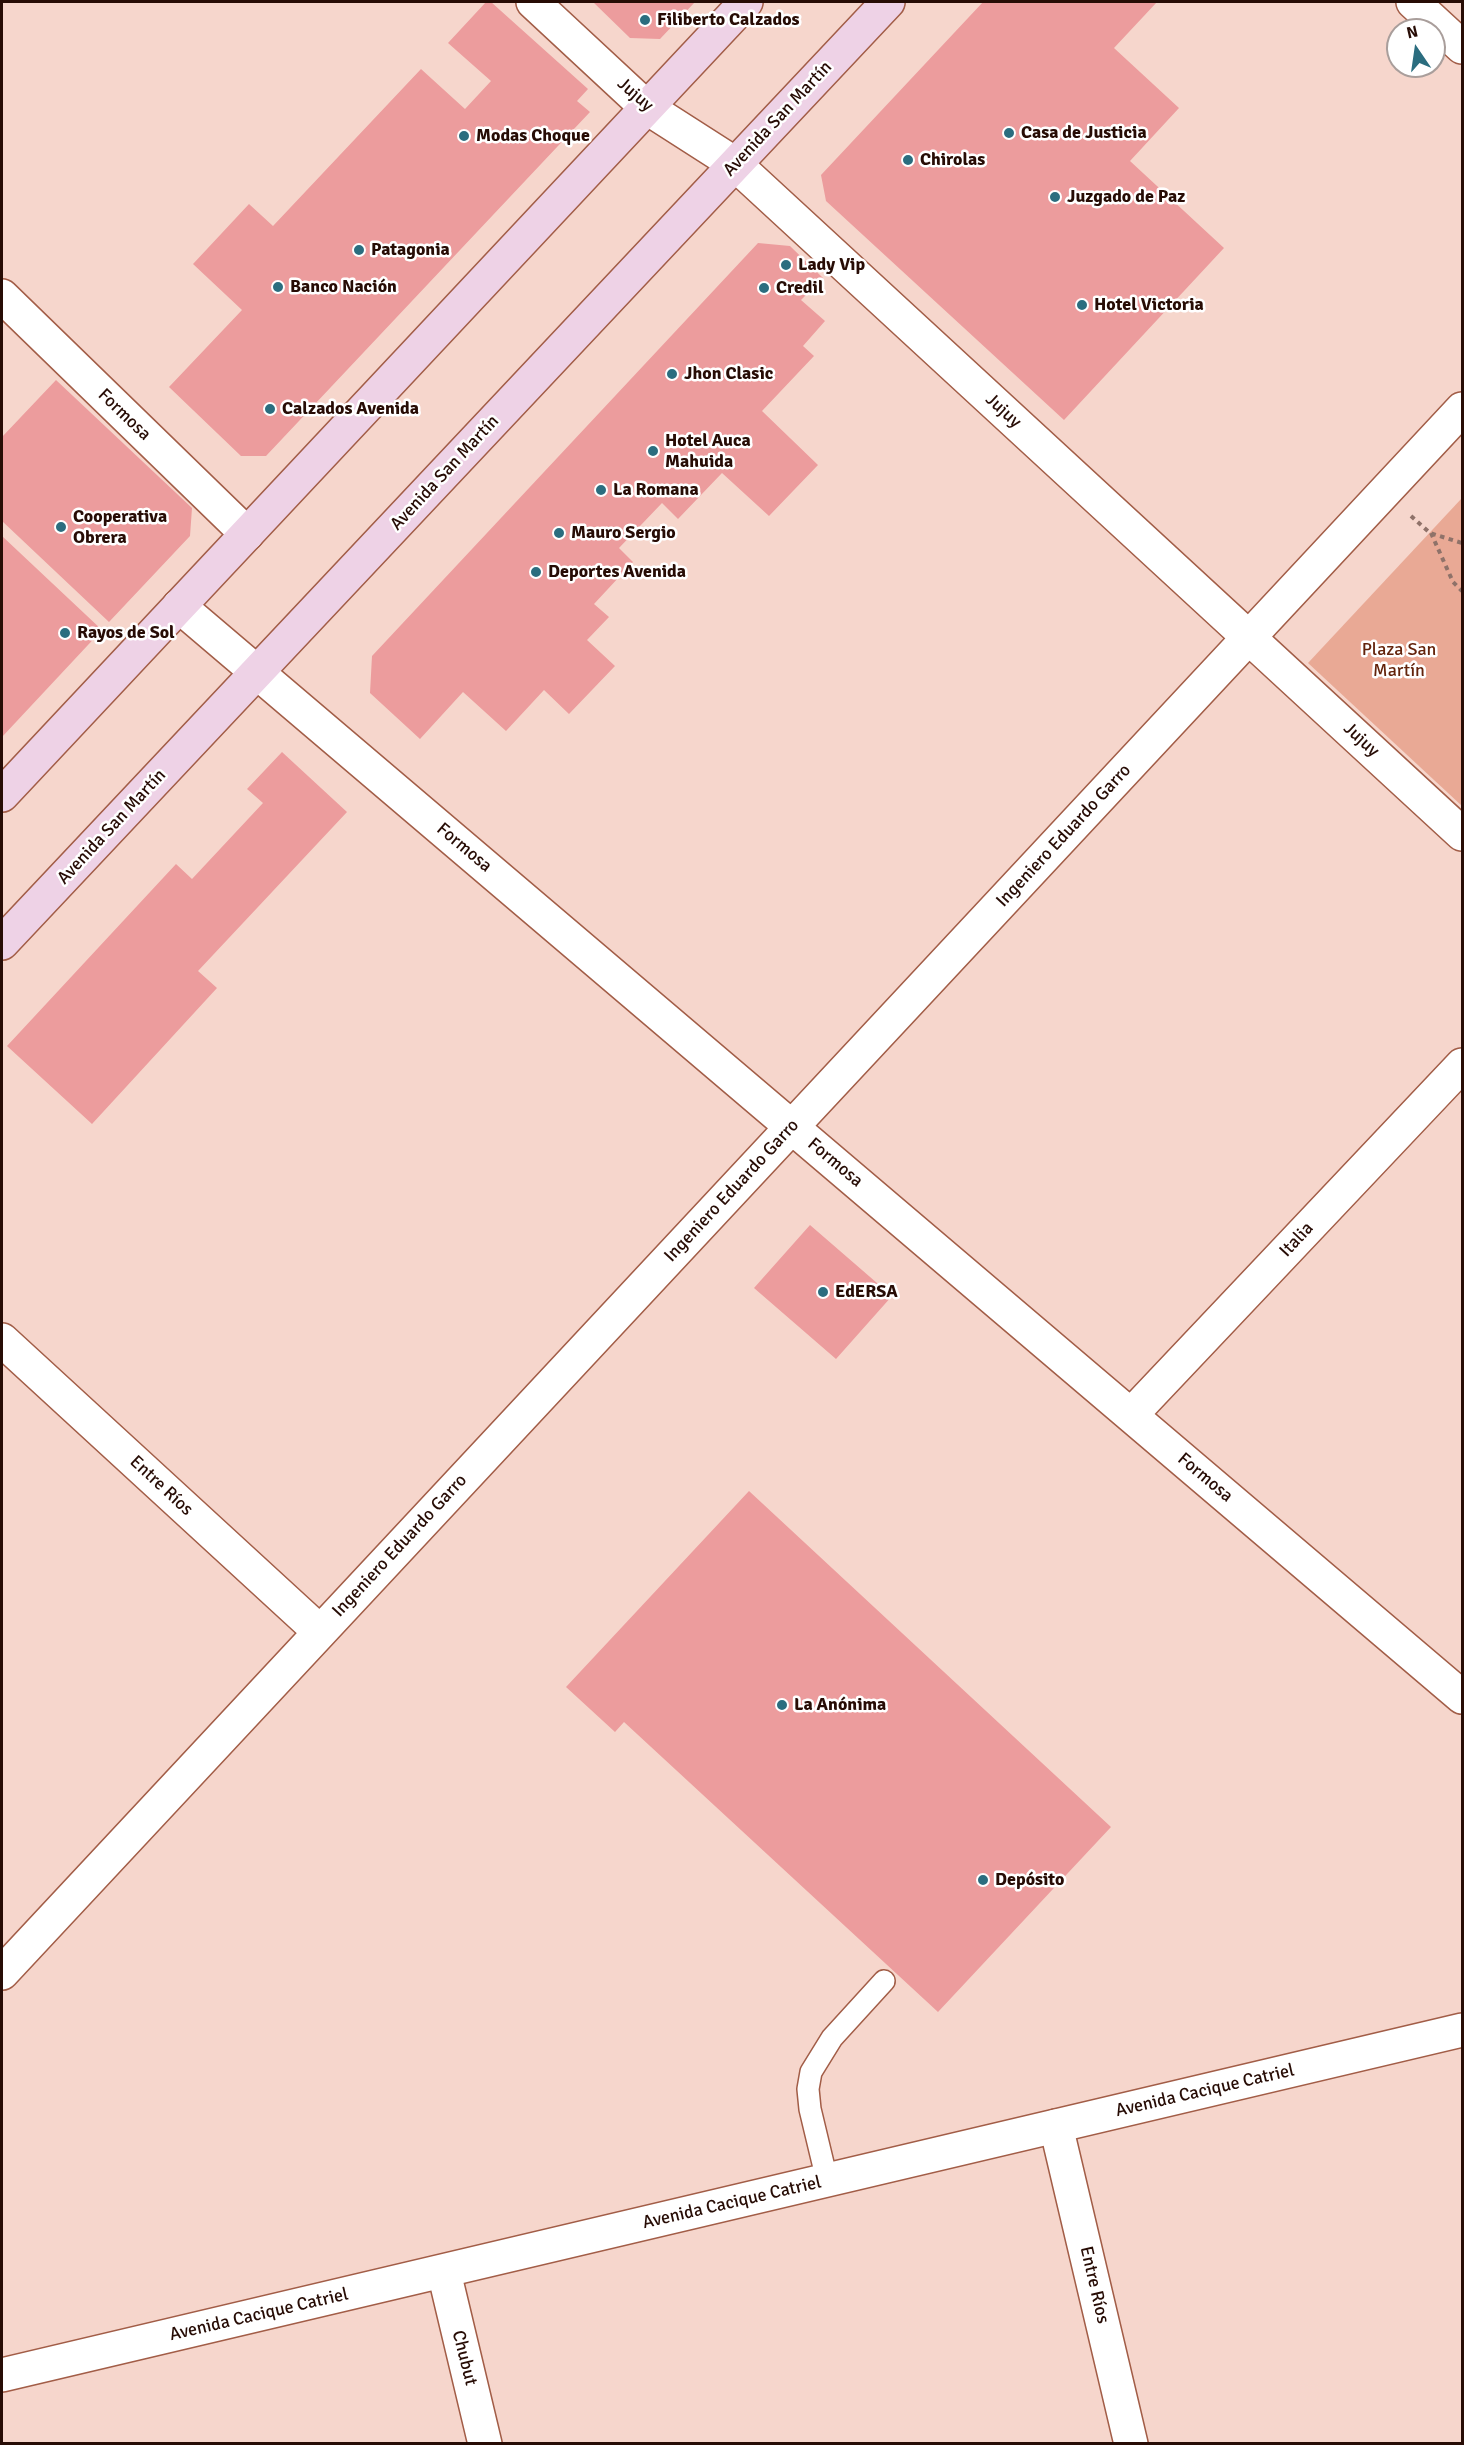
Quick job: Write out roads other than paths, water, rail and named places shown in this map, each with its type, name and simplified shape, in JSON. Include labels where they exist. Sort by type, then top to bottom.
[{"type":"main road","points":[[2,795],[746,2]]},
{"type":"main road","name":"Avenida San Martín","points":[[2,944],[888,2]]},
{"type":"street","name":"Jujuy","points":[[533,2],[646,107],[735,165],[1462,834]]},
{"type":"street","points":[[1413,2],[1462,47]]},
{"type":"street","name":"Formosa","points":[[2,296],[247,534]]},
{"type":"street","name":"Ingeniero Eduardo Garro","points":[[7,1956],[320,1632],[1462,409]]},
{"type":"street","name":"Formosa","points":[[179,606],[1461,1694]]},
{"type":"street","name":"Italia","points":[[1131,1415],[1462,1065]]},
{"type":"street","name":"Entre Ríos","points":[[2,1340],[320,1632]]},
{"type":"street","name":"Avenida Cacique Catriel","points":[[2,2375],[1462,2030]]},
{"type":"street","name":"Entre Ríos","points":[[1056,2126],[1131,2444]]},
{"type":"street","name":"Chubut","points":[[444,2272],[485,2444]]},
{"type":"lane","points":[[827,2180],[810,2109],[808,2089],[811,2072],[832,2038],[884,1981]]},
{"type":"place","name":"Filiberto Calzados","points":[[645,20]]},
{"type":"place","name":"Casa de Justicia","points":[[1009,133]]},
{"type":"place","name":"Modas Choque","points":[[464,136]]},
{"type":"place","name":"Chirolas","points":[[908,160]]},
{"type":"place","name":"Juzgado de Paz","points":[[1055,197]]},
{"type":"place","name":"Patagonia","points":[[359,250]]},
{"type":"place","name":"Lady Vip","points":[[786,265]]},
{"type":"place","name":"Banco Nación","points":[[278,287]]},
{"type":"place","name":"Credil","points":[[764,288]]},
{"type":"place","name":"Hotel Victoria","points":[[1082,305]]},
{"type":"place","name":"Jhon Clasic","points":[[672,374]]},
{"type":"place","name":"Calzados Avenida","points":[[270,409]]},
{"type":"place","name":"Hotel Auca Mahuida","points":[[653,451]]},
{"type":"place","name":"La Romana","points":[[601,490]]},
{"type":"place","name":"Cooperativa Obrera","points":[[61,527]]},
{"type":"place","name":"Mauro Sergio","points":[[559,533]]},
{"type":"place","name":"Deportes Avenida","points":[[536,572]]},
{"type":"place","name":"Rayos de Sol","points":[[65,633]]},
{"type":"place","name":"EdERSA","points":[[823,1292]]},
{"type":"place","name":"La Anónima","points":[[782,1705]]},
{"type":"place","name":"Depósito","points":[[983,1880]]},
{"type":"park label","name":"Plaza San Martín","points":[[1399,660]]}]
